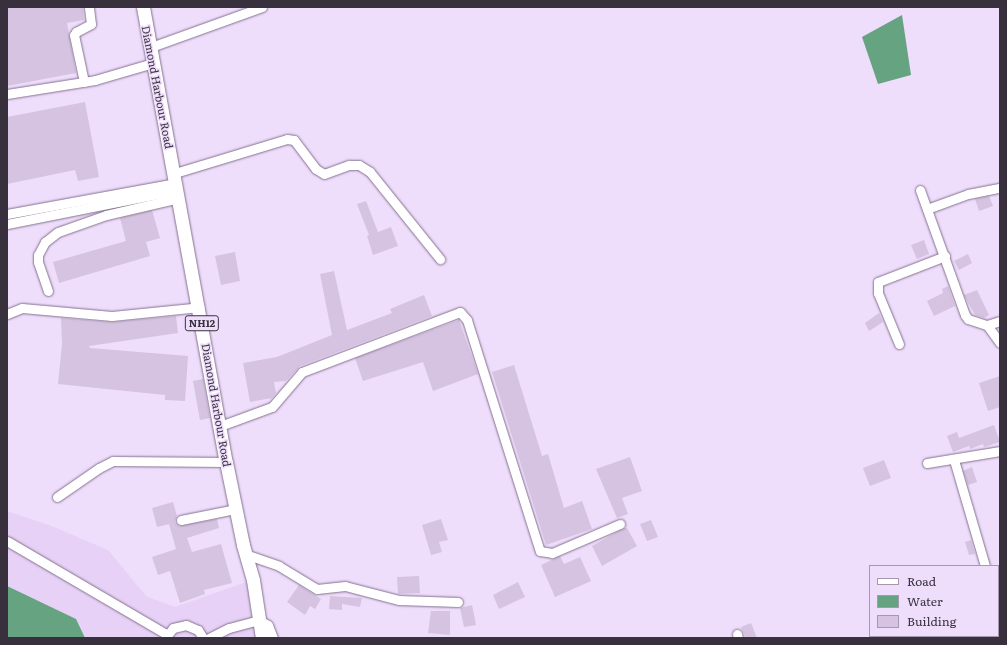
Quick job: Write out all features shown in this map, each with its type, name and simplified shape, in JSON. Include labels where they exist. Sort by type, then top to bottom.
[{"type":"highway","name":"Diamond Harbour Road","points":[[143,7],[200,307],[226,462],[262,638]]},
{"type":"street","points":[[84,82],[74,35],[76,32],[91,24],[89,7]]},
{"type":"street","points":[[150,47],[262,7]]},
{"type":"street","points":[[7,94],[84,82],[153,63]]},
{"type":"street","points":[[48,291],[38,262],[38,255],[45,242],[58,232],[106,215],[287,139],[294,140],[316,169],[324,174],[349,164],[359,165],[370,172],[440,259]]},
{"type":"street","points":[[7,214],[177,186]]},
{"type":"street","points":[[7,224],[177,186]]},
{"type":"street","points":[[927,209],[968,194],[1000,188]]},
{"type":"street","points":[[920,190],[965,315],[968,319],[987,325],[1000,321]]},
{"type":"street","points":[[899,344],[878,293],[878,282],[945,256]]},
{"type":"street","points":[[7,314],[22,308],[112,316],[200,307]]},
{"type":"street","points":[[220,426],[272,407],[302,372],[460,312],[467,320],[540,551],[552,552],[620,524]]},
{"type":"street","points":[[987,325],[1000,343]]},
{"type":"street","points":[[927,463],[954,460],[1000,451]]},
{"type":"street","points":[[954,460],[985,565]]},
{"type":"street","points":[[57,497],[99,468],[113,461],[226,462]]},
{"type":"street","points":[[182,520],[235,509]]},
{"type":"street","points":[[7,541],[166,636],[173,628],[186,625],[198,630],[203,638]]},
{"type":"street","points":[[245,554],[279,566],[317,590],[345,586],[399,600],[458,602]]},
{"type":"street","points":[[209,638],[229,628],[259,620],[268,625],[273,638]]},
{"type":"shaded area","points":[[7,511],[49,525],[108,550],[146,596],[175,607],[252,580],[260,638],[7,638]]},
{"type":"water","points":[[902,15],[911,75],[878,84],[862,37]]},
{"type":"water","points":[[7,586],[76,619],[85,638],[7,638]]},
{"type":"building","points":[[7,7],[83,7],[84,20],[67,23],[76,73],[7,86]]},
{"type":"building","points":[[85,102],[99,177],[78,181],[75,170],[7,184],[7,117]]},
{"type":"building","points":[[989,196],[993,206],[979,211],[975,199]]},
{"type":"building","points":[[366,201],[378,232],[391,227],[398,246],[373,255],[367,236],[369,235],[357,204]]},
{"type":"building","points":[[152,210],[160,238],[146,242],[150,256],[59,283],[53,262],[126,241],[120,218]]},
{"type":"building","points":[[924,240],[929,254],[917,259],[911,245]]},
{"type":"building","points":[[235,252],[240,281],[221,285],[215,256]]},
{"type":"building","points":[[968,254],[972,263],[959,270],[954,261]]},
{"type":"building","points":[[334,271],[347,330],[392,313],[390,309],[424,295],[432,316],[300,366],[286,381],[274,382],[276,393],[272,398],[250,402],[243,363],[277,357],[332,335],[320,274]]},
{"type":"building","points":[[948,286],[955,306],[934,316],[927,301],[943,293],[942,289]]},
{"type":"building","points":[[977,290],[989,315],[984,318],[975,315],[964,295]]},
{"type":"building","points":[[879,313],[883,322],[869,331],[865,323]]},
{"type":"building","points":[[176,316],[178,333],[89,346],[90,348],[188,356],[185,401],[165,400],[165,395],[58,384],[62,344],[61,318],[112,322]]},
{"type":"building","points":[[459,320],[478,374],[433,391],[423,362],[363,381],[355,358]]},
{"type":"building","points":[[514,365],[542,456],[548,454],[564,508],[582,501],[592,529],[546,545],[492,372]]},
{"type":"building","points":[[1000,376],[1000,407],[988,411],[979,383]]},
{"type":"building","points":[[203,379],[210,418],[200,420],[193,381]]},
{"type":"building","points":[[994,425],[1000,442],[984,447],[983,444],[970,449],[969,446],[953,452],[947,436],[957,432],[959,438]]},
{"type":"building","points":[[630,457],[642,491],[622,498],[628,514],[617,518],[596,469]]},
{"type":"building","points":[[884,460],[891,478],[870,486],[863,468]]},
{"type":"building","points":[[972,467],[977,482],[968,485],[963,471]]},
{"type":"building","points":[[173,502],[177,516],[175,522],[179,526],[217,519],[219,528],[187,538],[192,552],[221,544],[232,583],[204,590],[205,594],[180,603],[170,571],[158,575],[152,557],[176,549],[169,524],[157,527],[152,508]]},
{"type":"building","points":[[441,519],[448,540],[439,542],[442,552],[431,555],[422,525]]},
{"type":"building","points":[[651,520],[658,537],[647,541],[640,524]]},
{"type":"building","points":[[624,528],[627,528],[637,546],[602,566],[592,546]]},
{"type":"building","points":[[971,540],[975,554],[969,555],[965,542]]},
{"type":"building","points":[[560,556],[564,564],[580,557],[591,581],[555,597],[541,565]]},
{"type":"building","points":[[419,576],[420,593],[398,594],[397,577]]},
{"type":"building","points":[[518,582],[525,597],[499,609],[493,595]]},
{"type":"building","points":[[299,585],[321,599],[315,609],[310,606],[305,615],[287,602]]},
{"type":"building","points":[[330,596],[362,598],[360,607],[342,604],[342,610],[329,609]]},
{"type":"building","points":[[472,605],[476,625],[464,627],[460,608]]},
{"type":"building","points":[[431,611],[450,611],[450,635],[428,633]]},
{"type":"building","points":[[751,623],[757,638],[746,638],[741,627]]}]
